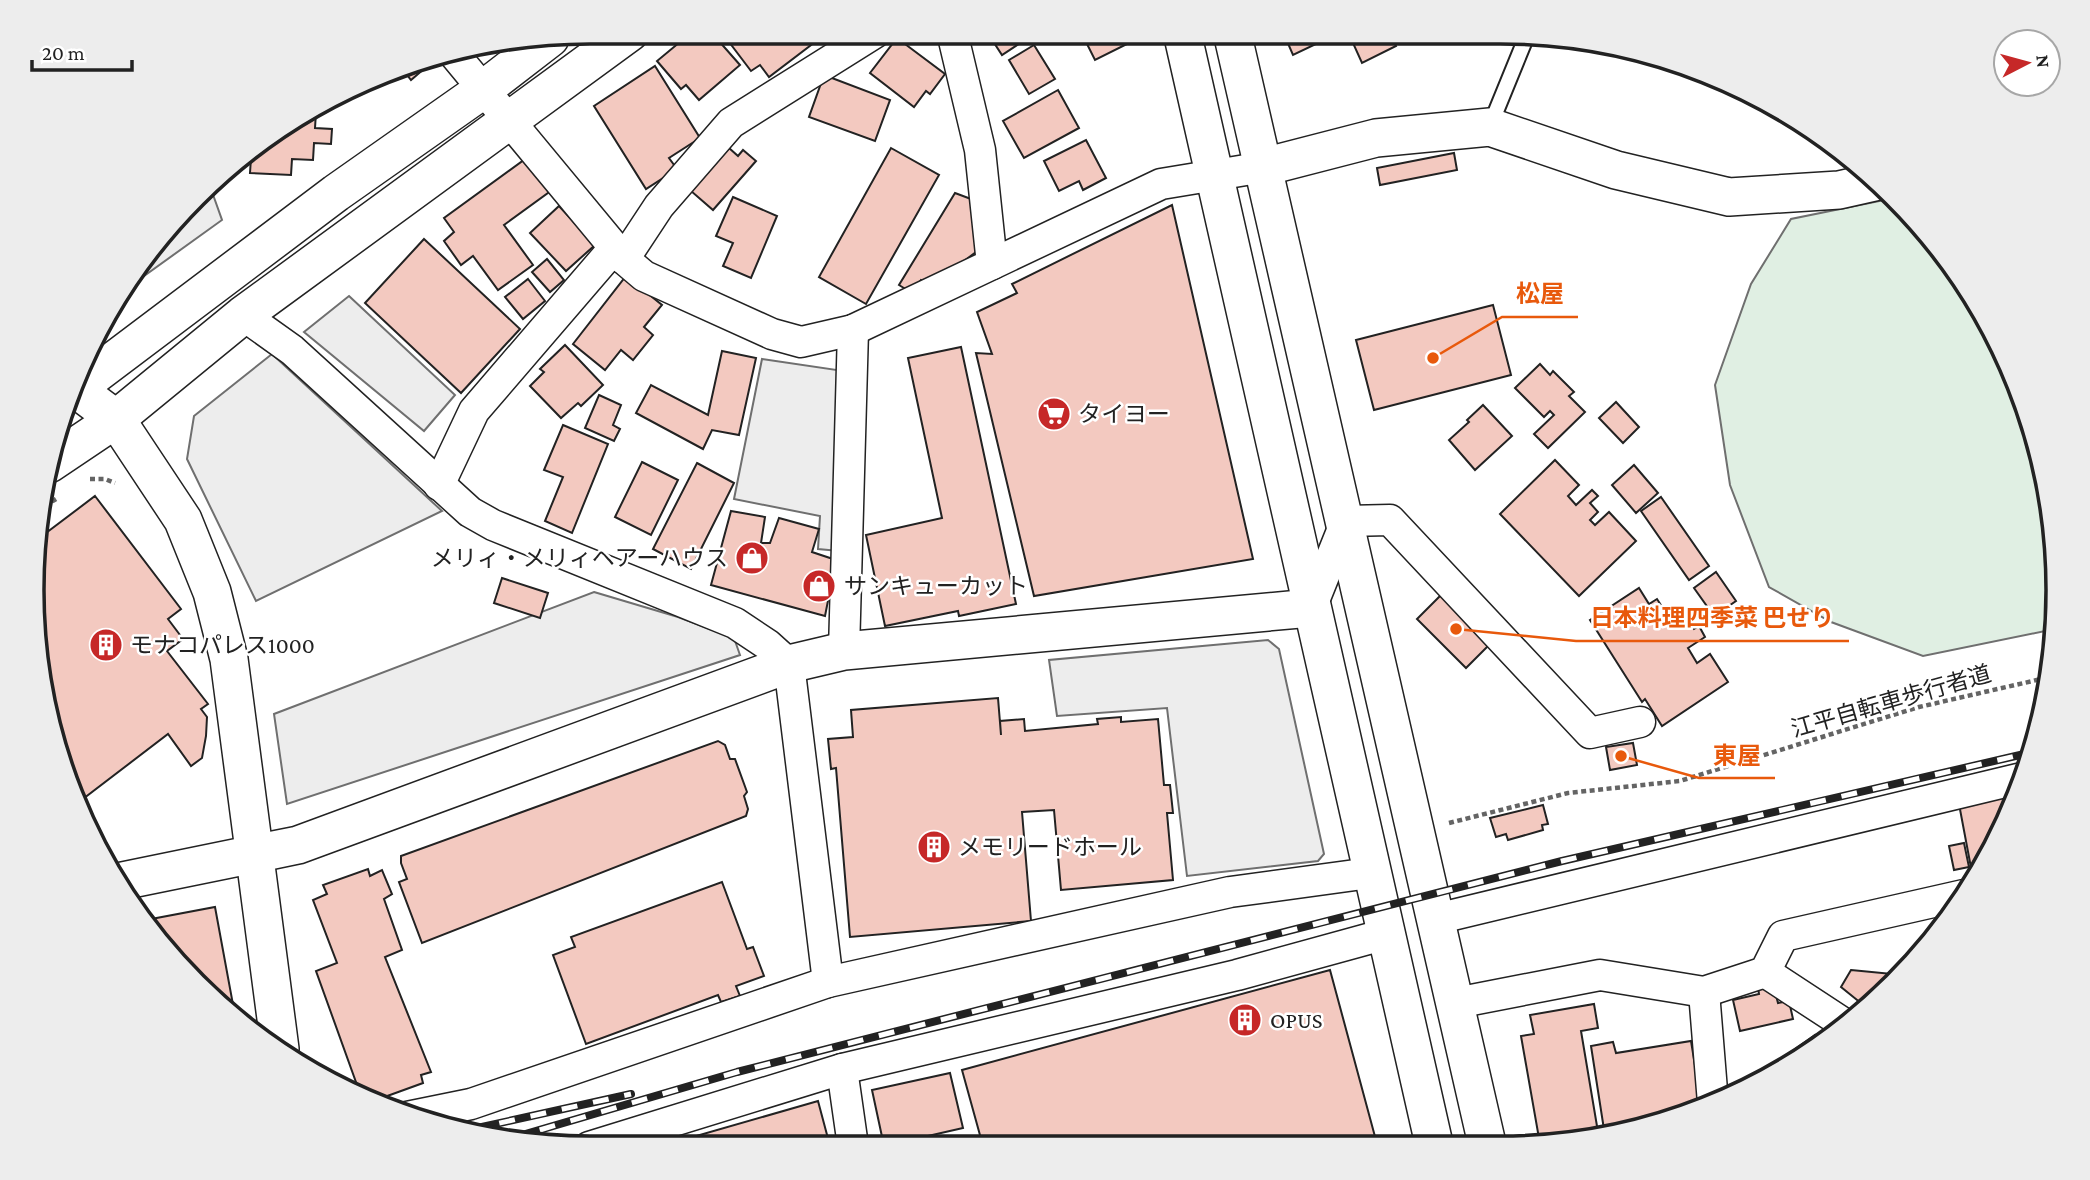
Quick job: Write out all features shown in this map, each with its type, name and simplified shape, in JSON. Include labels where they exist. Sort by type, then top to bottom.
[{"type":"street","points":[[57,478],[116,419],[243,315],[614,44]]},
{"type":"street","points":[[439,485],[474,411],[620,253],[732,123],[857,44]]},
{"type":"street","points":[[955,44],[980,150],[992,264]]},
{"type":"street","points":[[1185,44],[1370,873],[1432,1136]]},
{"type":"street","points":[[1235,44],[1485,1136]]},
{"type":"street","points":[[84,383],[337,193],[484,89],[539,46]]},
{"type":"street","points":[[459,60],[620,253],[644,276],[772,334],[801,342],[853,330],[1161,184],[1264,167],[1376,138],[1490,127],[1616,170],[1729,197],[1839,190],[1865,184]]},
{"type":"street","points":[[243,315],[292,350],[470,512],[493,525],[735,623],[768,645],[789,664],[828,982]]},
{"type":"street","points":[[844,651],[853,330]]},
{"type":"street","points":[[81,393],[116,419],[183,520],[212,592],[229,659],[280,1039]]},
{"type":"street","points":[[1346,521],[1390,520],[1590,733],[1640,722]]},
{"type":"street","points":[[1311,608],[1346,521]]},
{"type":"street","points":[[128,880],[298,845],[789,664],[844,651],[1311,608]]},
{"type":"street","points":[[1436,919],[2012,779]]},
{"type":"street","points":[[431,1112],[471,1104],[828,982],[1230,892],[1370,873]]},
{"type":"street","points":[[1456,1003],[1600,975],[1704,992],[1765,972],[1783,936],[1950,898]]},
{"type":"street","points":[[625,1136],[842,1069],[1237,975],[1386,934]]},
{"type":"street","points":[[1765,972],[1837,1019]]},
{"type":"street","points":[[1704,992],[1712,1093]]},
{"type":"street","points":[[842,1069],[852,1136]]},
{"type":"lane","points":[[1490,127],[1523,45]]},
{"type":"path","points":[[87,479],[105,479],[125,487]]},
{"type":"path","name":"江平自転車歩行者道","points":[[1415,832],[1568,793],[1680,781],[1919,707],[2039,680]]},
{"type":"green space","points":[[1882,200],[1933,257],[1973,317],[2005,381],[2028,449],[2036,483],[2045,554],[2045,631],[1923,656],[1831,622],[1769,587],[1730,485],[1715,385],[1751,284],[1791,219]]},
{"type":"shaded area","points":[[213,195],[222,220],[143,277],[179,230]]},
{"type":"shaded area","points":[[349,296],[455,395],[424,431],[304,332]]},
{"type":"shaded area","points":[[272,354],[442,511],[256,601],[187,459],[194,416]]},
{"type":"shaded area","points":[[762,359],[837,370],[839,551],[818,549],[820,516],[734,499]]},
{"type":"shaded area","points":[[594,592],[678,617],[734,638],[740,655],[287,804],[274,714]]},
{"type":"shaded area","points":[[1268,640],[1279,649],[1324,854],[1318,861],[1187,876],[1167,708],[1057,716],[1049,660]]},
{"type":"building","points":[[678,44],[722,44],[740,65],[699,100],[686,85],[681,89],[657,61]]},
{"type":"building","points":[[731,44],[812,44],[769,77],[760,65],[751,71]]},
{"type":"building","points":[[892,44],[905,44],[945,74],[930,94],[926,91],[914,107],[870,73]]},
{"type":"building","points":[[995,44],[1019,44],[1002,55]]},
{"type":"building","points":[[1087,44],[1127,44],[1095,60]]},
{"type":"building","points":[[1288,44],[1316,44],[1293,55]]},
{"type":"building","points":[[1353,44],[1395,44],[1396,46],[1362,63]]},
{"type":"building","points":[[1034,45],[1055,79],[1029,94],[1009,60]]},
{"type":"building","points":[[655,66],[700,138],[669,158],[677,169],[646,189],[594,106]]},
{"type":"building","points":[[422,70],[411,80],[407,75]]},
{"type":"building","points":[[824,75],[890,100],[875,141],[809,117]]},
{"type":"building","points":[[1058,90],[1079,128],[1024,158],[1003,121]]},
{"type":"building","points":[[316,118],[315,128],[332,129],[331,144],[314,143],[313,160],[292,159],[291,175],[250,173],[251,162]]},
{"type":"building","points":[[1086,140],[1106,178],[1083,190],[1079,181],[1059,191],[1044,161]]},
{"type":"building","points":[[729,148],[738,156],[743,150],[756,161],[713,210],[691,191]]},
{"type":"building","points":[[891,148],[939,175],[866,304],[819,277]]},
{"type":"building","points":[[1454,153],[1457,170],[1380,185],[1377,168]]},
{"type":"building","points":[[528,157],[552,190],[504,225],[533,265],[498,290],[473,256],[461,265],[444,241],[454,232],[444,218]]},
{"type":"building","points":[[955,193],[979,202],[980,249],[932,285],[921,280],[912,293],[899,285]]},
{"type":"building","points":[[733,197],[777,216],[751,278],[723,266],[733,243],[716,236]]},
{"type":"building","points":[[1172,205],[1253,559],[1034,596],[976,353],[992,354],[977,312],[1017,293],[1012,284]]},
{"type":"building","points":[[559,206],[595,245],[566,271],[530,233]]},
{"type":"building","points":[[424,239],[520,329],[461,393],[365,303]]},
{"type":"building","points":[[547,259],[564,280],[550,292],[532,272]]},
{"type":"building","points":[[626,276],[662,305],[644,327],[653,335],[633,360],[621,350],[605,370],[573,344]]},
{"type":"building","points":[[528,279],[545,301],[523,319],[505,297]]},
{"type":"building","points":[[1493,305],[1511,375],[1374,410],[1356,340]]},
{"type":"building","points":[[565,345],[603,385],[581,406],[578,403],[561,418],[530,386],[544,372],[540,369]]},
{"type":"building","points":[[961,347],[1016,604],[959,616],[958,611],[885,626],[866,535],[942,518],[908,358]]},
{"type":"building","points":[[722,351],[756,358],[739,435],[712,430],[703,449],[636,413],[651,385],[708,415]]},
{"type":"building","points":[[1540,364],[1550,375],[1553,371],[1574,392],[1569,396],[1585,412],[1548,448],[1534,434],[1554,415],[1550,411],[1544,417],[1515,388]]},
{"type":"building","points":[[599,395],[621,405],[613,425],[620,429],[614,441],[585,428]]},
{"type":"building","points":[[1616,402],[1639,427],[1623,443],[1599,418]]},
{"type":"building","points":[[1483,405],[1512,436],[1475,470],[1449,440]]},
{"type":"building","points":[[563,425],[608,444],[572,533],[545,521],[563,477],[544,470]]},
{"type":"building","points":[[1555,460],[1579,485],[1568,496],[1576,505],[1592,490],[1598,496],[1590,503],[1598,512],[1590,520],[1595,525],[1609,512],[1636,541],[1579,596],[1500,514]]},
{"type":"building","points":[[642,462],[678,480],[651,535],[615,517]]},
{"type":"building","points":[[697,463],[734,483],[691,569],[653,549]]},
{"type":"building","points":[[1634,465],[1658,493],[1636,513],[1612,485]]},
{"type":"building","name":"モナコパレス1000","points":[[95,496],[181,609],[168,619],[183,639],[167,651],[208,704],[201,709],[207,717],[202,758],[191,766],[168,734],[85,798],[62,731],[48,661],[44,590],[47,532]]},
{"type":"building","points":[[1661,497],[1709,566],[1689,580],[1641,511]]},
{"type":"building","points":[[731,511],[765,517],[761,543],[770,543],[779,518],[819,529],[812,552],[836,560],[825,616],[711,585]]},
{"type":"building","points":[[1716,572],[1736,601],[1714,616],[1694,588]]},
{"type":"building","points":[[502,578],[548,593],[540,618],[494,603]]},
{"type":"building","points":[[1639,588],[1649,604],[1657,599],[1676,628],[1688,620],[1694,629],[1699,626],[1705,637],[1688,648],[1697,663],[1710,654],[1728,682],[1662,726],[1645,699],[1642,702],[1590,620]]},
{"type":"building","points":[[1447,589],[1495,639],[1466,668],[1417,619]]},
{"type":"building","name":"メモリードホール","points":[[998,698],[1001,735],[1000,721],[1024,719],[1025,731],[1098,724],[1097,719],[1121,717],[1121,722],[1158,719],[1164,785],[1170,785],[1173,813],[1167,813],[1173,880],[1061,890],[1054,810],[1022,812],[1031,921],[850,937],[836,768],[831,769],[828,739],[853,737],[851,710]]},
{"type":"building","points":[[718,741],[725,745],[730,759],[735,759],[747,792],[744,796],[748,809],[746,816],[422,943],[399,882],[407,879],[401,856]]},
{"type":"building","points":[[1633,743],[1637,765],[1610,770],[1606,747]]},
{"type":"building","points":[[2007,794],[1971,867],[1959,804]]},
{"type":"building","points":[[1543,805],[1548,824],[1542,825],[1543,830],[1508,840],[1506,834],[1496,837],[1490,818]]},
{"type":"building","points":[[1964,843],[1969,867],[1954,870],[1949,846]]},
{"type":"building","points":[[368,869],[370,876],[382,870],[392,894],[384,899],[402,950],[385,957],[431,1072],[421,1075],[423,1083],[386,1097],[357,1084],[316,971],[337,963],[313,900],[327,894],[323,885]]},
{"type":"building","points":[[722,882],[747,949],[753,947],[764,976],[736,986],[740,996],[721,1002],[718,995],[586,1044],[553,955],[575,947],[571,937]]},
{"type":"building","points":[[215,907],[233,1003],[179,950],[154,919]]},
{"type":"building","name":"OPUS","points":[[1330,970],[1375,1136],[980,1136],[962,1070]]},
{"type":"building","points":[[1851,970],[1888,974],[1859,1002],[1841,987]]},
{"type":"building","points":[[1773,984],[1778,1003],[1789,1001],[1793,1019],[1740,1031],[1733,1000],[1759,994],[1758,988]]},
{"type":"building","points":[[1594,1004],[1598,1028],[1581,1031],[1597,1128],[1538,1135],[1521,1036],[1534,1034],[1530,1015]]},
{"type":"building","points":[[1691,1041],[1700,1098],[1641,1118],[1604,1127],[1591,1046],[1613,1042],[1616,1053]]},
{"type":"building","points":[[950,1073],[963,1128],[928,1136],[882,1136],[872,1090]]},
{"type":"building","points":[[818,1101],[827,1136],[696,1136]]},
{"type":"railway","points":[[530,1133],[737,1072],[1562,861],[2020,755]]},
{"type":"railway","points":[[485,1126],[631,1094]]},
{"type":"place","name":"松屋","points":[[1433,358]]},
{"type":"place","name":"タイヨー","points":[[1054,414]]},
{"type":"place","name":"メリィ・メリィヘアーハウス","points":[[752,558]]},
{"type":"place","name":"サンキューカット","points":[[819,586]]},
{"type":"place","name":"日本料理四季菜 巴せり","points":[[1456,629]]},
{"type":"place","name":"モナコパレス1000","points":[[106,645]]},
{"type":"place","name":"東屋","points":[[1621,756]]},
{"type":"place","name":"メモリードホール","points":[[934,847]]},
{"type":"place","name":"OPUS","points":[[1245,1020]]}]
